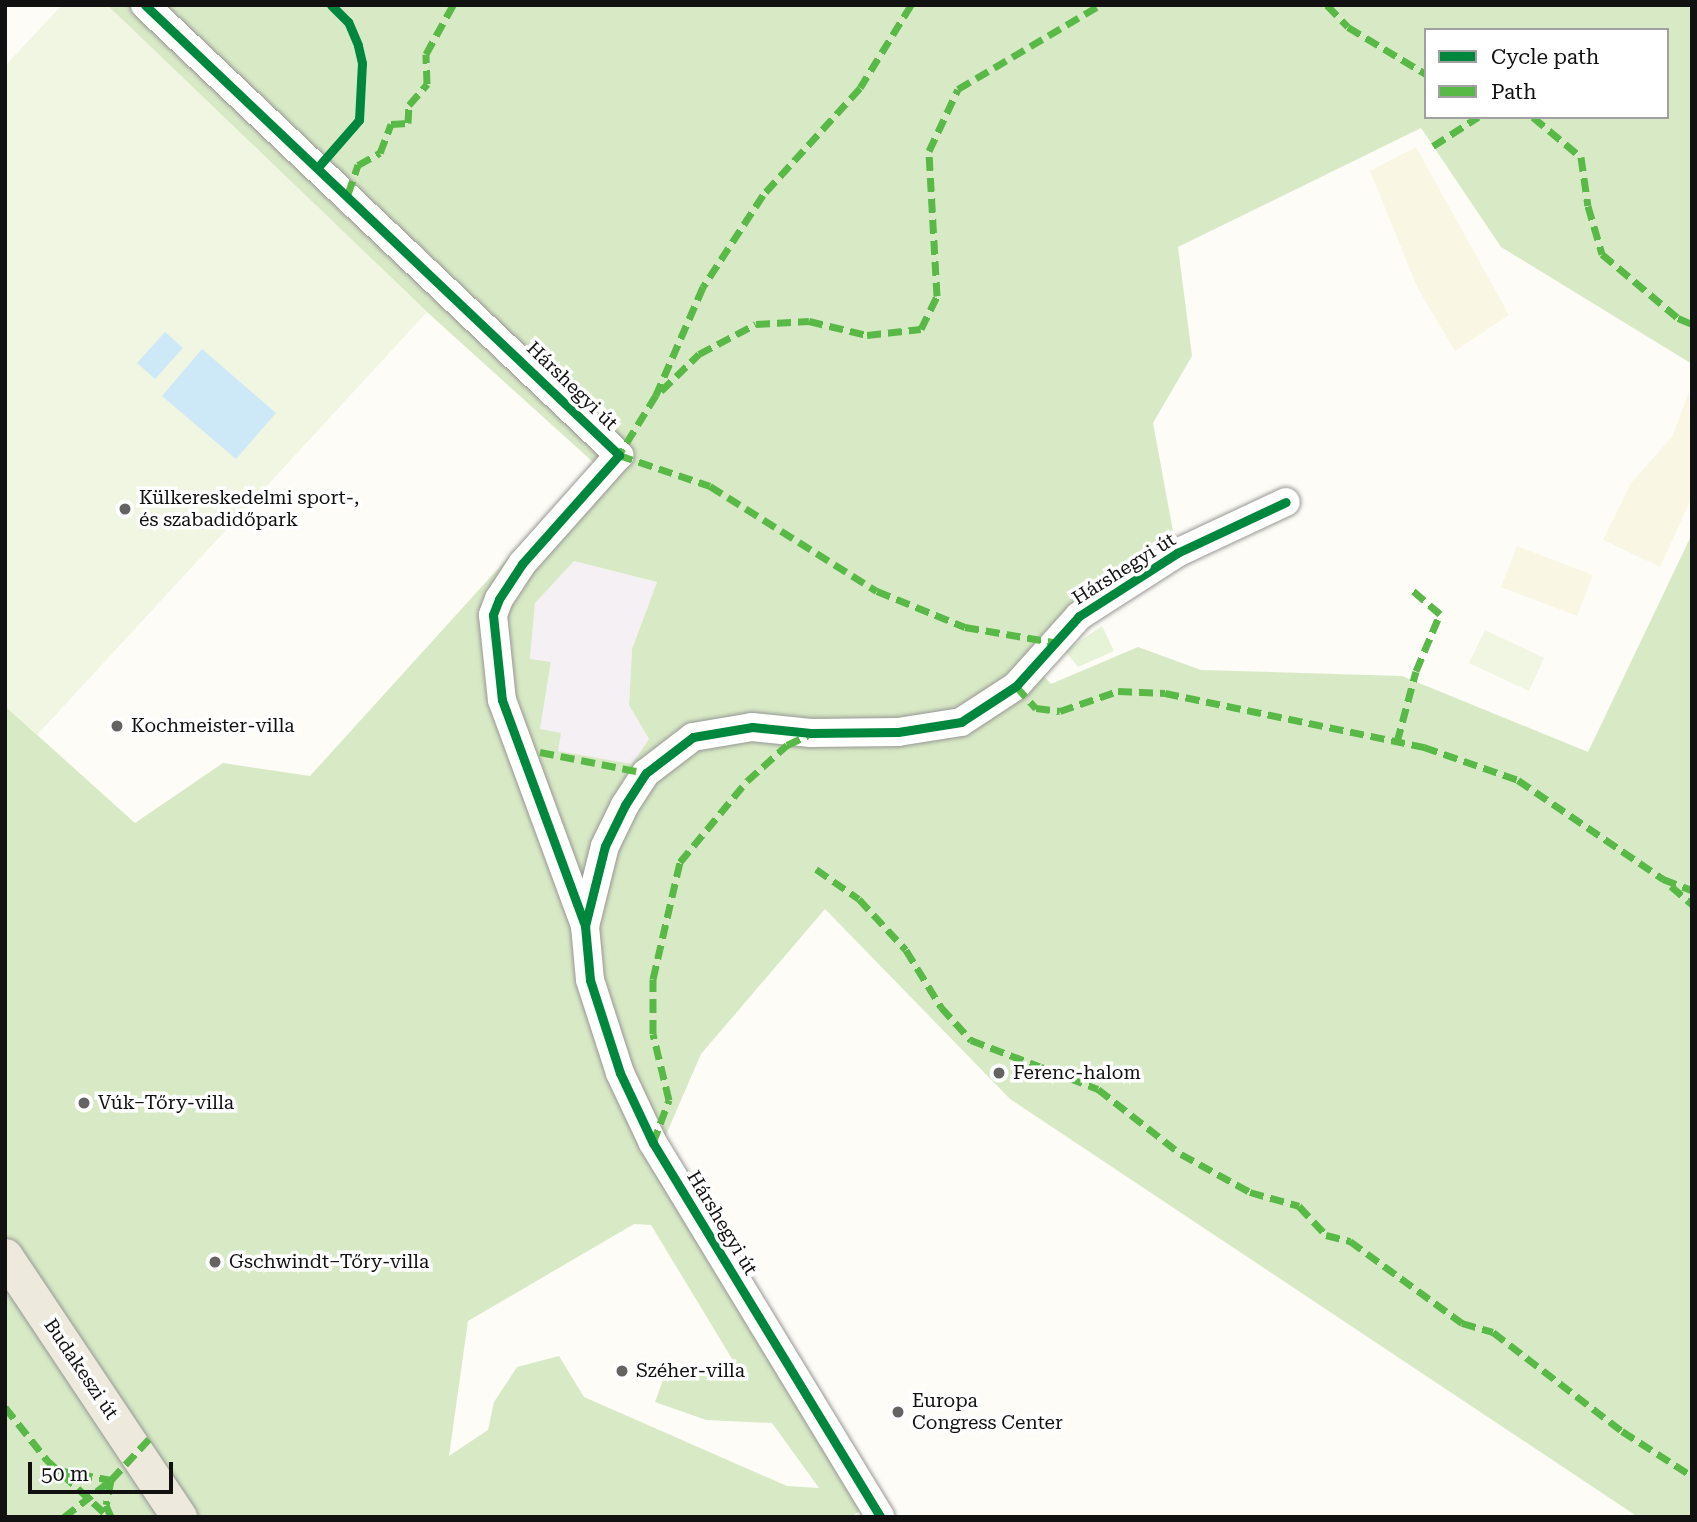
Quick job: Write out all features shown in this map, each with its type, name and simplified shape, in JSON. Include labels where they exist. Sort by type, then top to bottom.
[{"type":"main road","name":"Budakeszi út","points":[[5,1256],[179,1517]]},
{"type":"street","name":"Hárshegyi út","points":[[145,5],[619,455],[522,564],[493,615],[502,699],[585,926],[590,980],[620,1073],[653,1143],[879,1516]]},
{"type":"street","name":"Hárshegyi út","points":[[585,926],[605,846],[625,805],[646,773],[693,737],[752,727],[811,733],[898,733],[961,722],[1016,687],[1079,616],[1177,553],[1286,502]]},
{"type":"shaded area","points":[[1416,147],[1509,315],[1455,351],[1418,289],[1370,171]]},
{"type":"shaded area","points":[[1689,392],[1692,497],[1660,567],[1603,540],[1631,483],[1672,437]]},
{"type":"shaded area","points":[[1517,546],[1593,575],[1577,616],[1501,587]]},
{"type":"shaded area","points":[[574,561],[657,582],[632,649],[629,705],[649,739],[632,765],[558,751],[540,729],[551,663],[530,660],[535,602]]},
{"type":"green space","name":"Külkereskedelmi sport-, és szabadidőpark","points":[[62,5],[107,5],[427,312],[37,735],[5,706],[5,66]]},
{"type":"green space","points":[[107,5],[1692,5],[1692,364],[1501,247],[1421,128],[1178,247],[1192,356],[1153,423],[1177,553],[1035,667],[1051,684],[1138,647],[1201,670],[1402,676],[1588,752],[1692,534],[1692,1517],[1638,1517],[1010,1099],[825,909],[701,1054],[662,1144],[861,1510],[851,1517],[5,1517],[5,706],[135,823],[223,763],[310,776],[594,463],[427,312]],"holes":[[[574,561],[657,582],[632,649],[629,705],[649,739],[632,764],[558,751],[561,733],[540,729],[551,662],[530,659],[535,603]],[[634,1224],[651,1225],[737,1367],[709,1377],[667,1369],[655,1402],[706,1420],[772,1423],[819,1488],[787,1486],[584,1397],[559,1356],[517,1367],[494,1402],[488,1430],[449,1456],[468,1321]]]},
{"type":"green space","points":[[1102,626],[1114,651],[1078,667],[1065,651]]},
{"type":"green space","points":[[1485,630],[1544,658],[1529,691],[1469,663]]},
{"type":"water","points":[[165,332],[183,348],[155,379],[137,363]]},
{"type":"water","points":[[202,349],[276,413],[236,459],[162,396]]},
{"type":"marked path","points":[[348,194],[358,165],[380,153],[391,124],[408,123],[409,105],[427,84],[426,54],[453,5]]},
{"type":"marked path","points":[[911,5],[860,88],[763,195],[703,287],[656,395],[619,455],[710,486],[877,591],[965,627],[1053,642]]},
{"type":"marked path","points":[[661,391],[699,354],[756,324],[809,321],[867,335],[921,329],[937,296],[929,151],[958,89],[1100,5]]},
{"type":"marked path","points":[[1327,5],[1348,27],[1424,73]]},
{"type":"marked path","points":[[1433,146],[1475,119]]},
{"type":"marked path","points":[[1535,119],[1581,157],[1588,206],[1602,254],[1678,318],[1692,324]]},
{"type":"marked path","points":[[1397,742],[1416,671],[1440,614],[1411,589]]},
{"type":"marked path","points":[[1016,686],[1036,708],[1060,711],[1118,691],[1165,693],[1424,747],[1518,780],[1663,879],[1692,890]]},
{"type":"marked path","points":[[653,1143],[669,1100],[653,1034],[653,979],[680,862],[747,781],[787,745],[808,735]]},
{"type":"marked path","points":[[540,752],[646,773]]},
{"type":"marked path","points":[[816,869],[859,899],[906,950],[941,1007],[971,1040],[1098,1089],[1181,1154],[1250,1192],[1299,1206],[1326,1235],[1350,1241],[1462,1323],[1493,1332],[1622,1431],[1692,1476]]},
{"type":"marked path","points":[[1671,886],[1692,904]]},
{"type":"marked path","points":[[5,1407],[47,1460],[109,1517]]},
{"type":"marked path","points":[[64,1517],[111,1480],[149,1439]]},
{"type":"marked path","points":[[58,1470],[111,1480],[106,1505],[111,1517]]},
{"type":"cycle path","points":[[145,5],[619,455],[522,564],[499,599],[493,615],[502,700],[585,926],[590,980],[620,1073],[653,1143],[880,1517]]},
{"type":"cycle path","points":[[318,167],[359,120],[362,63],[358,45],[348,22],[331,5]]},
{"type":"cycle path","points":[[585,926],[605,846],[625,805],[646,773],[693,737],[752,727],[811,733],[898,732],[961,722],[1016,686],[1079,616],[1177,553],[1286,502]]},
{"type":"place","name":"Külkereskedelmi sport-, és szabadidőpark","points":[[125,509]]},
{"type":"place","name":"Kochmeister-villa","points":[[117,726]]},
{"type":"place","name":"Ferenc-halom","points":[[999,1073]]},
{"type":"place","name":"Vúk–Tőry-villa","points":[[84,1103]]},
{"type":"place","name":"Gschwindt–Tőry-villa","points":[[215,1262]]},
{"type":"place","name":"Széher-villa","points":[[622,1371]]},
{"type":"place","name":"Europa Congress Center","points":[[898,1412]]}]
